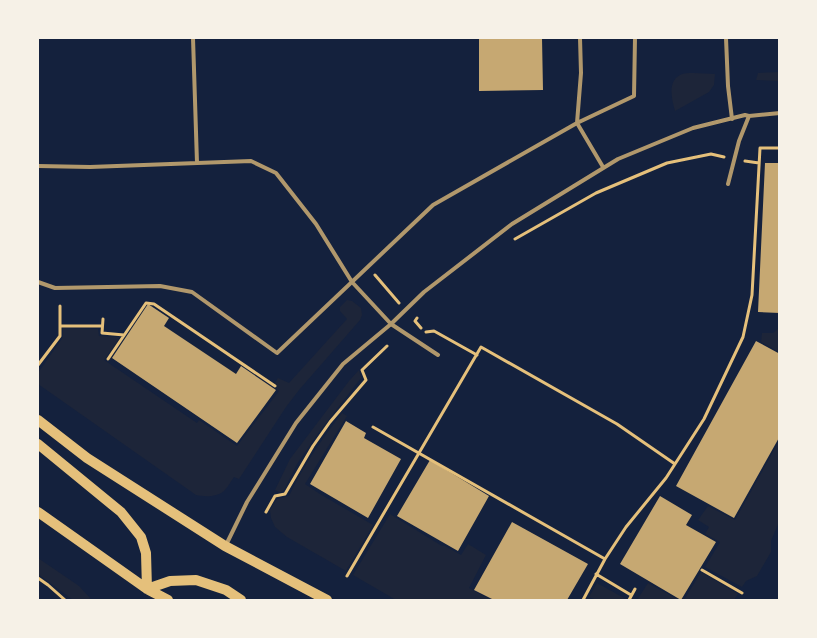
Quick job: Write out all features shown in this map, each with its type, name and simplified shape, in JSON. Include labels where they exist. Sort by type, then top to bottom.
[{"type":"main road","points":[[38,420],[87,458],[225,546],[327,600]]},
{"type":"main road","points":[[38,444],[121,512],[140,537],[146,553],[147,589]]},
{"type":"main road","points":[[38,512],[147,589],[168,600]]},
{"type":"main road","points":[[147,589],[170,580],[196,580],[226,590],[241,600]]},
{"type":"lane","points":[[193,38],[197,163]]},
{"type":"lane","points":[[580,38],[581,73],[577,123],[603,168]]},
{"type":"lane","points":[[38,282],[55,288],[160,286],[192,292],[277,353],[433,205],[577,123],[634,96],[635,38]]},
{"type":"lane","points":[[726,38],[728,86],[732,119]]},
{"type":"lane","points":[[225,546],[247,502],[296,423],[343,364],[391,324],[424,292],[512,224],[618,159],[693,128],[746,115],[780,112]]},
{"type":"lane","points":[[728,184],[739,141],[749,116]]},
{"type":"lane","points":[[38,166],[90,167],[251,161],[276,173],[316,224],[352,282],[391,324],[438,355]]},
{"type":"path","points":[[583,600],[596,574],[626,527],[666,478],[704,419],[743,337],[752,295],[760,148],[780,148]]},
{"type":"path","points":[[508,244],[596,193],[667,163],[711,154],[759,163]]},
{"type":"path","points":[[368,266],[425,332],[434,331],[477,355]]},
{"type":"path","points":[[108,359],[146,303],[154,304],[274,386]]},
{"type":"path","points":[[38,365],[60,336],[60,306]]},
{"type":"path","points":[[266,512],[274,496],[285,494],[313,446],[330,422],[366,380],[362,370],[415,321],[418,316]]},
{"type":"path","points":[[103,320],[102,333],[125,335]]},
{"type":"path","points":[[60,326],[102,326]]},
{"type":"path","points":[[347,576],[481,347],[617,424],[675,464]]},
{"type":"path","points":[[373,427],[605,559]]},
{"type":"path","points":[[702,570],[742,593]]},
{"type":"path","points":[[596,574],[631,595]]},
{"type":"path","points":[[38,578],[65,600]]},
{"type":"path","points":[[629,600],[634,589]]},
{"type":"shaded area","points":[[779,72],[779,81],[756,80],[758,73]]},
{"type":"shaded area","points":[[693,73],[715,74],[714,85],[709,92],[675,111],[672,92],[673,82],[680,75]]},
{"type":"shaded area","points":[[347,300],[352,301],[361,308],[362,315],[360,320],[286,407],[239,479],[234,477],[224,491],[214,495],[196,495],[38,384],[38,373],[63,337],[63,328],[98,329],[99,336],[120,337],[104,360],[197,423],[199,420],[237,446],[279,391],[275,388],[277,385],[274,384],[278,378],[289,383],[347,319],[340,311],[340,307]]},
{"type":"shaded area","points":[[779,328],[779,352],[761,342],[762,333],[773,333]]},
{"type":"shaded area","points":[[359,370],[361,378],[297,464],[284,490],[279,492],[275,490],[290,459]]},
{"type":"shaded area","points":[[342,413],[347,416],[305,484],[373,525],[346,571],[287,537],[275,527],[270,510],[277,499],[289,496],[313,453]]},
{"type":"shaded area","points":[[779,441],[779,522],[771,541],[771,552],[757,576],[746,581],[742,587],[705,567],[720,542],[705,534],[709,527],[698,520],[708,506],[735,520]]},
{"type":"shaded area","points":[[390,514],[442,546],[461,555],[468,544],[486,555],[469,588],[491,600],[396,600],[353,575]]},
{"type":"shaded area","points":[[38,558],[79,586],[90,598],[89,600],[73,600],[38,574]]},
{"type":"shaded area","points":[[701,572],[738,594],[734,600],[684,600]]},
{"type":"shaded area","points":[[597,583],[624,598],[623,600],[597,600],[589,597]]},
{"type":"shaded area","points":[[648,583],[679,600],[637,600]]},
{"type":"building","points":[[479,38],[542,38],[543,90],[479,91]]},
{"type":"building","points":[[765,163],[780,163],[780,313],[758,312]]},
{"type":"building","points":[[148,304],[169,318],[164,326],[236,374],[241,366],[276,390],[237,443],[112,358]]},
{"type":"building","points":[[756,341],[780,354],[780,436],[734,518],[676,486]]},
{"type":"building","points":[[346,421],[366,433],[364,438],[401,459],[368,518],[310,484]]},
{"type":"building","points":[[430,460],[489,496],[458,551],[397,516]]},
{"type":"building","points":[[660,496],[692,515],[686,525],[716,542],[681,600],[620,564]]},
{"type":"building","points":[[512,522],[588,564],[567,600],[494,600],[474,590]]}]
